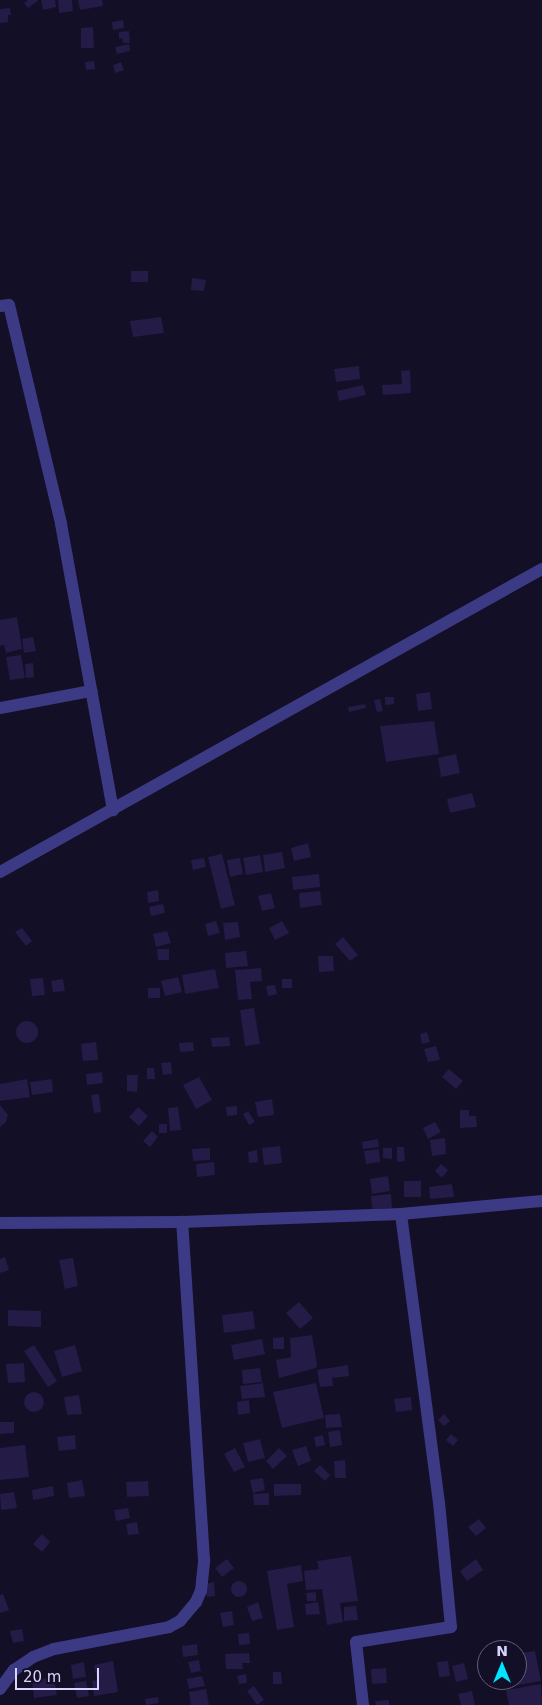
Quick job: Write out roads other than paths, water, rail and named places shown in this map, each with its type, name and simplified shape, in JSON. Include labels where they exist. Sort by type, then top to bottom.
[{"type":"street","points":[[0,306],[10,305],[61,524],[113,810]]},
{"type":"street","points":[[0,872],[542,569]]},
{"type":"street","points":[[0,708],[90,691]]},
{"type":"street","points":[[0,1223],[182,1222],[401,1214],[542,1201]]},
{"type":"street","points":[[363,1705],[356,1642],[451,1627],[439,1502],[401,1214]]},
{"type":"street","points":[[0,1689],[14,1670],[33,1657],[54,1649],[169,1626],[189,1613],[199,1597],[204,1560],[182,1222]]}]
